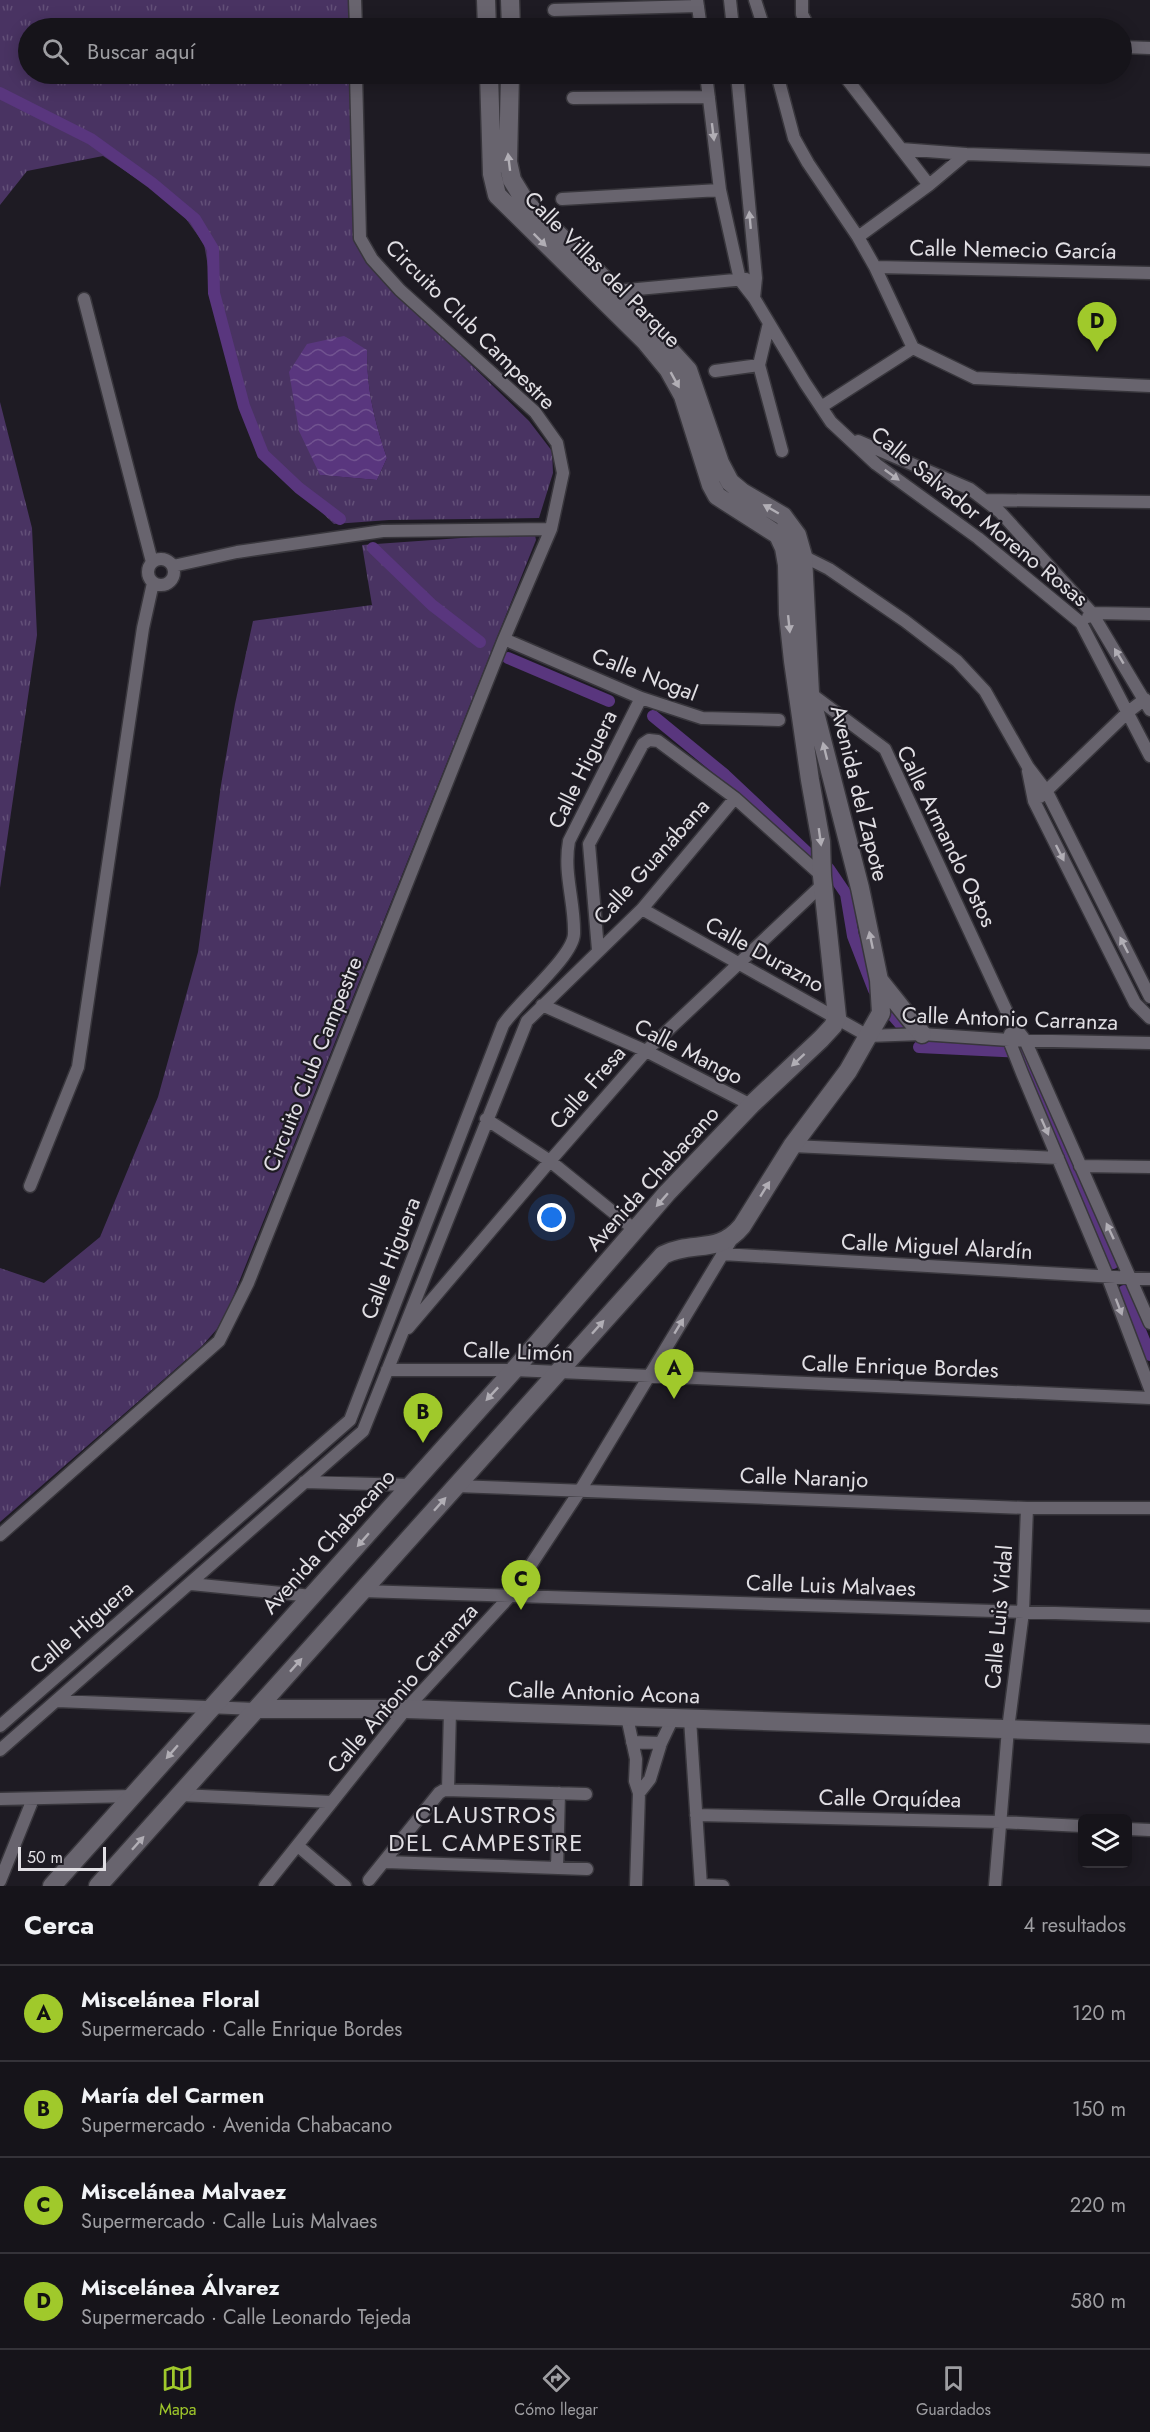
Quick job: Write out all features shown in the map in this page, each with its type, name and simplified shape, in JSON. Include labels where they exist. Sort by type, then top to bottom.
[{"type":"main road","points":[[486,0],[487,18]]},
{"type":"main road","points":[[510,0],[511,18]]},
{"type":"main road","name":"Calle Villas del Parque","points":[[489,84],[492,174],[497,195],[645,341],[668,369],[683,396],[711,485],[717,496],[778,535],[787,565]]},
{"type":"main road","name":"Calle Villas del Parque","points":[[510,84],[508,162],[512,180],[526,203],[616,291],[688,370],[720,463],[730,482],[742,492],[783,516],[797,535],[803,556]]},
{"type":"main road","name":"Avenida del Zapote","points":[[803,556],[810,693],[860,888],[879,980],[881,1013],[868,1036]]},
{"type":"main road","name":"Avenida del Zapote","points":[[787,565],[790,638],[801,726],[821,842],[837,1017]]},
{"type":"main road","points":[[879,980],[922,1035]]},
{"type":"main road","name":"Avenida Chabacano","points":[[52,1886],[514,1370],[667,1193],[751,1105],[821,1039],[833,1026],[837,1017]]},
{"type":"main road","points":[[98,1886],[663,1255],[673,1250],[718,1244],[733,1237],[792,1146],[848,1071],[868,1036]]},
{"type":"main road","name":"Calle Antonio Acona","points":[[257,1708],[406,1709],[1150,1734]]},
{"type":"street","points":[[355,0],[356,18]]},
{"type":"street","points":[[730,0],[732,18]]},
{"type":"street","points":[[755,0],[761,18]]},
{"type":"street","points":[[802,0],[804,18]]},
{"type":"street","points":[[554,10],[698,3],[700,18]]},
{"type":"street","points":[[1132,47],[1150,48]]},
{"type":"street","name":"Circuito Club Campestre","points":[[0,1535],[219,1341],[227,1327],[248,1283],[504,639],[551,529],[563,473],[557,443],[535,412],[400,290],[372,259],[360,238],[356,84]]},
{"type":"street","points":[[707,84],[720,190],[740,280]]},
{"type":"street","points":[[738,84],[756,278],[754,298]]},
{"type":"street","points":[[780,84],[794,138],[808,163],[858,237],[875,267],[913,348],[975,378],[1150,386]]},
{"type":"street","points":[[851,84],[929,185]]},
{"type":"street","points":[[573,98],[709,97]]},
{"type":"street","points":[[901,149],[966,154],[1150,160]]},
{"type":"street","points":[[858,237],[929,185],[966,154]]},
{"type":"street","points":[[562,199],[720,190]]},
{"type":"street","name":"Calle Nemecio García","points":[[875,267],[1150,273]]},
{"type":"street","points":[[616,291],[756,278]]},
{"type":"street","name":"Calle Salvador Moreno Rosas","points":[[740,280],[754,298],[831,422],[876,464],[978,538],[1081,624],[1150,756]]},
{"type":"street","points":[[84,299],[152,562],[147,573],[153,583],[159,586],[174,578],[173,566],[166,559],[152,562]]},
{"type":"street","points":[[769,323],[759,365],[782,451]]},
{"type":"street","points":[[821,407],[913,348]]},
{"type":"street","points":[[715,371],[759,365]]},
{"type":"street","points":[[849,437],[970,489],[986,500],[1150,502]]},
{"type":"street","name":"Calle Salvador Moreno Rosas","points":[[986,500],[1092,613],[1147,704]]},
{"type":"street","points":[[173,566],[237,552],[383,531],[551,529]]},
{"type":"street","points":[[803,556],[829,569],[905,621],[957,661],[985,691],[1028,767],[1047,792],[1150,997]]},
{"type":"street","points":[[30,1186],[78,1067],[142,628],[153,583]]},
{"type":"street","points":[[1081,624],[1092,613],[1150,614]]},
{"type":"street","name":"Calle Nogal","points":[[504,639],[641,698],[702,718],[779,720]]},
{"type":"street","name":"Calle Armando Ostos","points":[[810,693],[885,749],[1012,1023],[1025,1040],[1150,1323]]},
{"type":"street","name":"Calle Higuera","points":[[0,1726],[350,1420],[503,1025],[512,1011],[568,952],[574,936],[566,860],[569,841],[641,698]]},
{"type":"street","points":[[1034,801],[1047,792],[1128,712],[1147,704]]},
{"type":"street","name":"Calle Higuera","points":[[0,1750],[363,1431],[527,1021],[598,950],[589,844],[643,744],[649,740],[658,741],[735,798]]},
{"type":"street","points":[[1028,767],[1034,801],[1135,1003],[1150,1011]]},
{"type":"street","points":[[735,798],[823,880]]},
{"type":"street","name":"Calle Guanábana","points":[[598,950],[642,909],[735,798]]},
{"type":"street","name":"Calle Fresa","points":[[401,1336],[646,1051],[740,964],[823,880]]},
{"type":"street","name":"Calle Durazno","points":[[642,909],[868,1036]]},
{"type":"street","name":"Calle Mango","points":[[542,1005],[646,1051],[751,1105]]},
{"type":"street","points":[[1012,1023],[1009,1040],[1108,1278],[1150,1389]]},
{"type":"street","name":"Calle Antonio Carranza","points":[[868,1036],[922,1035],[1009,1040],[1150,1043]]},
{"type":"street","points":[[486,1119],[550,1161],[635,1230]]},
{"type":"street","points":[[792,1146],[1058,1158]]},
{"type":"street","points":[[1080,1166],[1150,1167]]},
{"type":"street","name":"Calle Antonio Carranza","points":[[265,1886],[406,1709],[511,1595],[581,1489],[733,1237]]},
{"type":"street","name":"Calle Miguel Alardín","points":[[722,1254],[1150,1279]]},
{"type":"street","name":"Calle Limón","points":[[387,1370],[514,1370],[649,1377]]},
{"type":"street","name":"Calle Enrique Bordes","points":[[649,1377],[1150,1398]]},
{"type":"street","points":[[304,1482],[410,1485]]},
{"type":"street","name":"Calle Naranjo","points":[[456,1486],[581,1489],[1027,1508],[1150,1508]]},
{"type":"street","name":"Calle Luis Vidal","points":[[1008,1729],[1023,1612],[1027,1508]]},
{"type":"street","points":[[191,1584],[312,1596]]},
{"type":"street","name":"Calle Luis Malvaes","points":[[362,1591],[1150,1616]]},
{"type":"street","name":"Calle Antonio Acona","points":[[57,1701],[257,1708]]},
{"type":"street","points":[[448,1790],[450,1711]]},
{"type":"street","points":[[627,1717],[636,1759],[635,1780],[639,1793],[636,1886]]},
{"type":"street","points":[[639,1793],[650,1779],[661,1743],[681,1718]]},
{"type":"street","points":[[681,1718],[696,1815],[701,1886],[723,1886]]},
{"type":"street","points":[[995,1886],[1008,1729]]},
{"type":"street","points":[[632,1742],[661,1743]]},
{"type":"street","points":[[369,1880],[439,1793],[448,1790],[586,1794]]},
{"type":"street","points":[[557,1868],[559,1793]]},
{"type":"street","points":[[0,1799],[133,1796]]},
{"type":"street","points":[[180,1796],[332,1802]]},
{"type":"street","points":[[0,1881],[33,1799]]},
{"type":"street","name":"Calle Orquídea","points":[[696,1815],[1078,1826]]},
{"type":"street","points":[[1132,1828],[1150,1830]]},
{"type":"street","points":[[298,1846],[345,1886]]},
{"type":"street","points":[[385,1862],[587,1869]]},
{"type":"green space","points":[[0,0],[349,0],[350,18],[18,18],[18,84],[351,84],[355,229],[413,308],[529,421],[552,451],[553,473],[539,518],[389,520],[334,524],[261,455],[234,382],[215,306],[204,244],[176,205],[103,156],[27,171],[0,205]],"holes":[[[367,350],[368,379],[378,430],[387,458],[377,480],[321,475]]]},
{"type":"green space","points":[[0,402],[32,528],[37,635],[0,888]]},
{"type":"green space","points":[[532,533],[536,540],[231,1302],[217,1329],[202,1346],[0,1522],[0,1268],[44,1283],[100,1237],[158,1097],[198,952],[221,785],[253,621],[372,605],[362,545]]},
{"type":"water","points":[[344,336],[367,350],[372,405],[387,458],[377,480],[320,475],[299,431],[289,372],[307,344]]},
{"type":"waterway","points":[[0,93],[91,139],[152,183],[195,219],[213,249],[214,293],[244,406],[263,454],[299,488],[340,519]]},
{"type":"waterway","points":[[373,548],[432,605],[480,642]]},
{"type":"waterway","points":[[508,658],[609,701]]},
{"type":"waterway","points":[[653,716],[725,775],[812,857]]},
{"type":"waterway","points":[[829,869],[846,894],[853,936],[874,990]]},
{"type":"waterway","points":[[890,1012],[903,1027]]},
{"type":"waterway","points":[[919,1047],[1023,1052],[1113,1263]]},
{"type":"waterway","points":[[1124,1291],[1150,1355]]},
{"type":"place","name":"Miscelánea Álvarez","points":[[1097,352]]},
{"type":"place","name":"Miscelánea Floral","points":[[674,1399]]},
{"type":"place","name":"María del Carmen","points":[[423,1443]]},
{"type":"place","name":"Miscelánea Malvaez","points":[[521,1610]]},
{"type":"district","name":"CLAUSTROS DEL CAMPESTRE","points":[[486,1828]]}]
